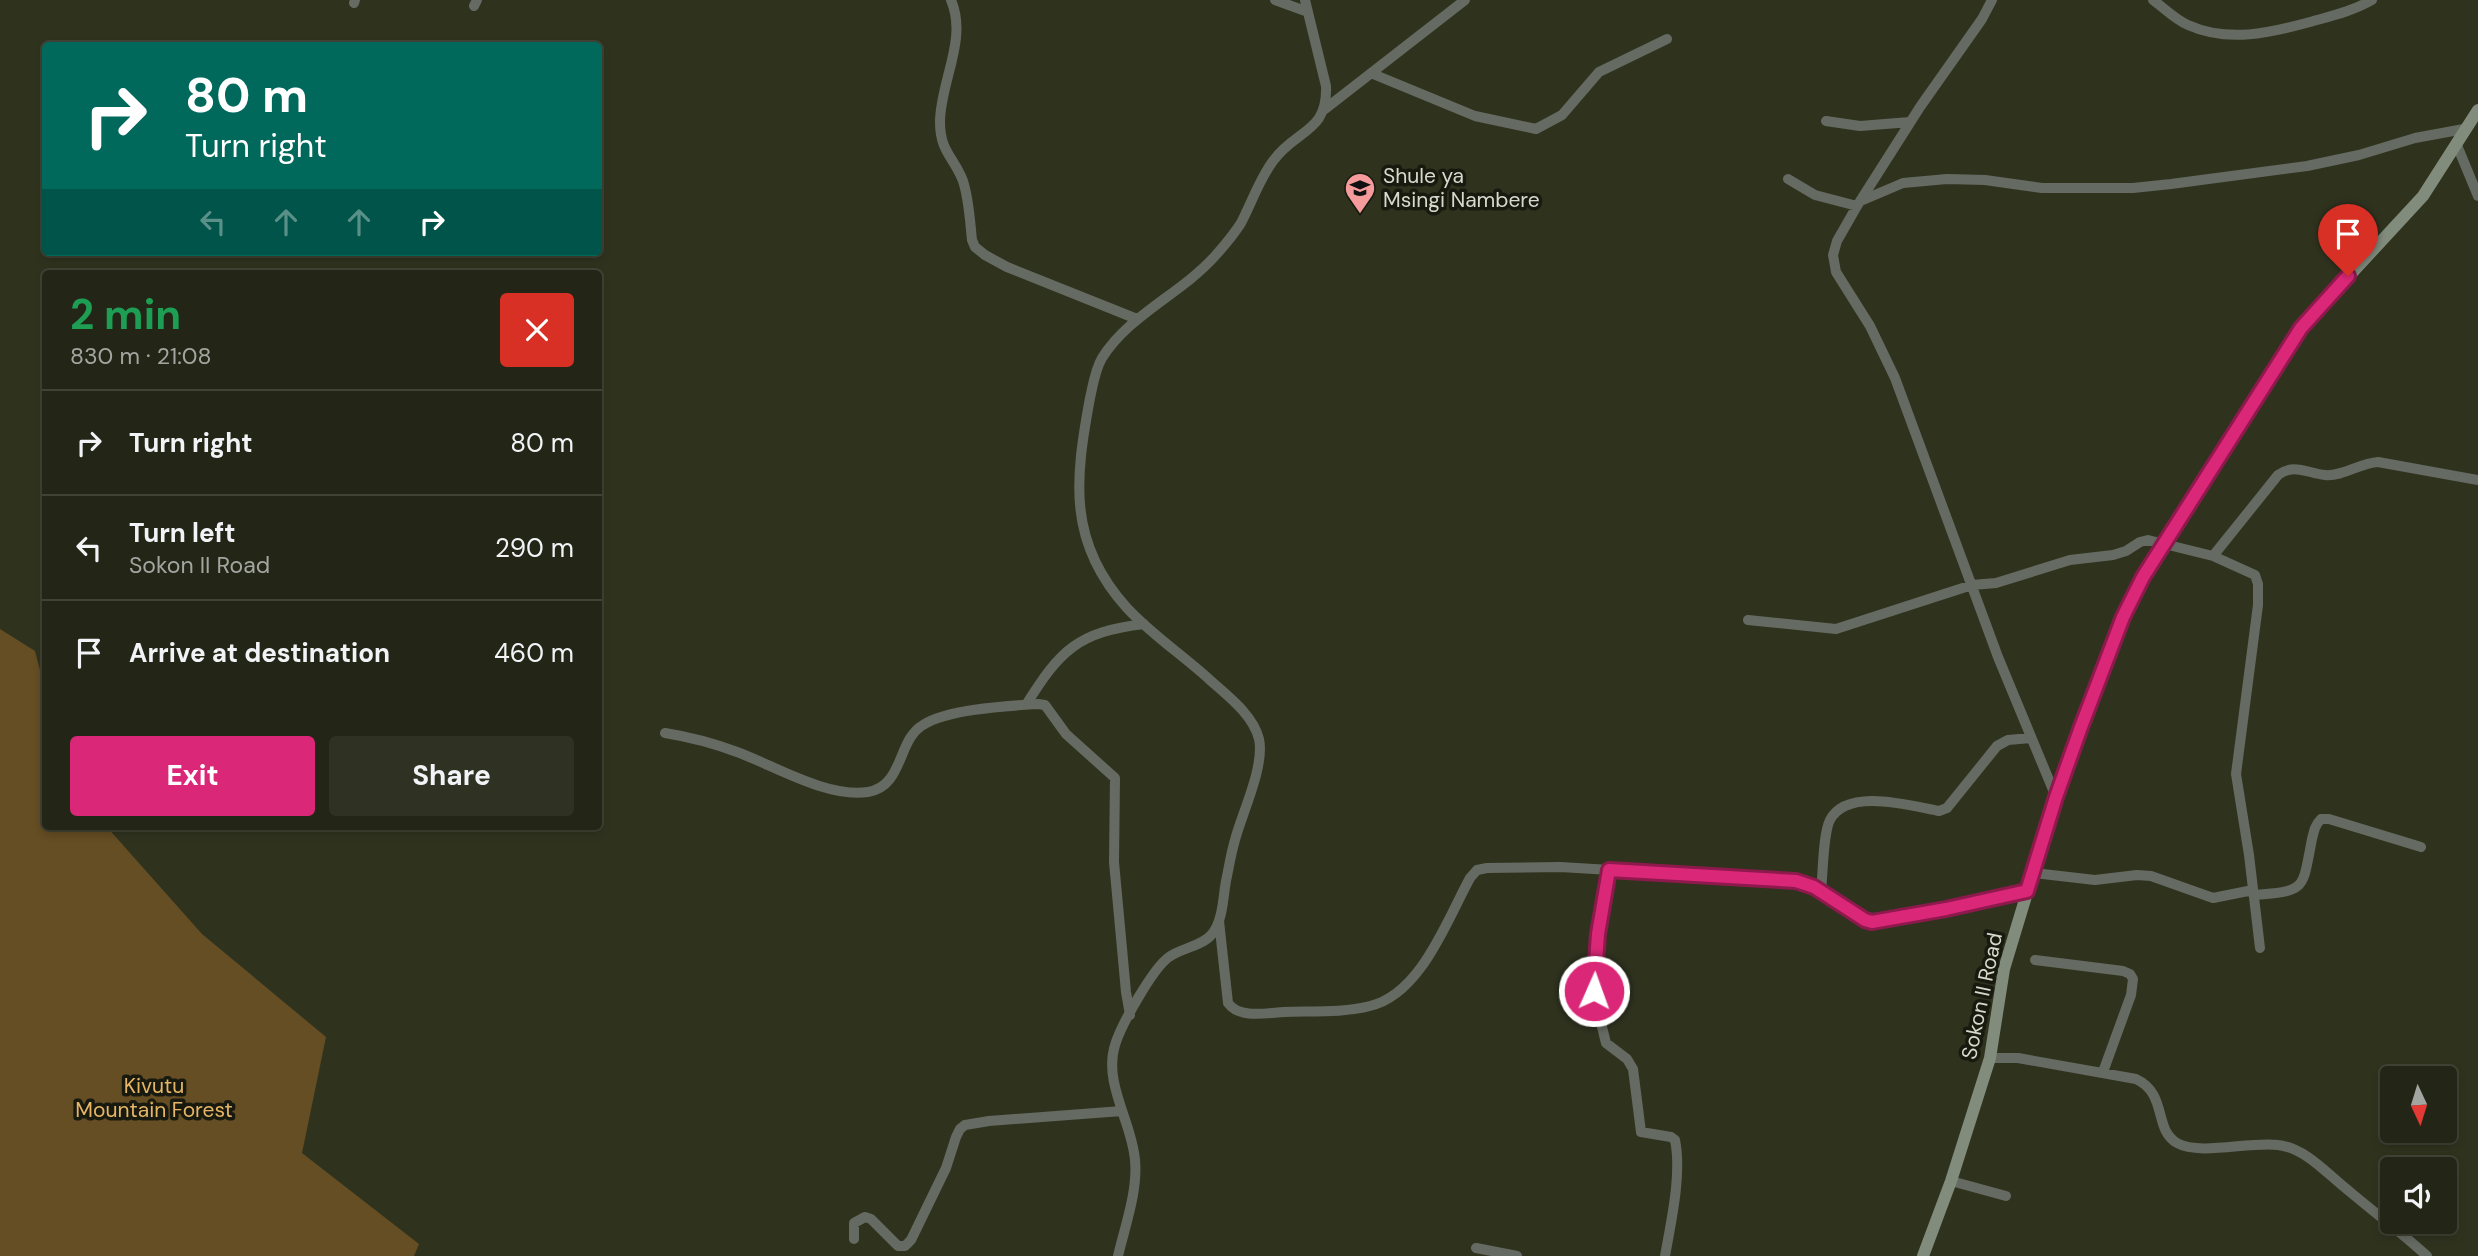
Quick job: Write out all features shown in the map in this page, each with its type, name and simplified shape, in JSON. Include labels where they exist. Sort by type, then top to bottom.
[{"type":"street","points":[[951,0],[956,40],[941,104],[941,136],[943,147],[964,183],[975,247],[985,256],[1007,267],[1137,319]]},
{"type":"street","points":[[1275,0],[1308,12]]},
{"type":"street","points":[[1305,0],[1326,86],[1325,109]]},
{"type":"street","points":[[1118,1256],[1135,1159],[1113,1074],[1113,1053],[1121,1030],[1146,984],[1162,962],[1214,933],[1234,843],[1259,764],[1258,735],[1241,708],[1144,624],[1115,593],[1082,528],[1079,513],[1079,464],[1095,375],[1102,359],[1137,319],[1186,283],[1215,256],[1240,224],[1255,190],[1273,160],[1292,141],[1318,122],[1325,109],[1465,0]]},
{"type":"street","points":[[1992,0],[1859,203],[1837,241],[1833,263],[1870,326],[1895,378],[1998,657],[2056,797]]},
{"type":"street","points":[[2153,0],[2187,25],[2222,36],[2284,29],[2345,12],[2372,0]]},
{"type":"street","points":[[1373,74],[1475,116],[1536,128],[1562,115],[1599,72],[1667,39]]},
{"type":"street","name":"Sokon II Road","points":[[1923,1256],[1951,1181],[1990,1058],[2004,969],[2056,797],[2123,617],[2164,542],[2301,328],[2329,295],[2406,217],[2436,177],[2478,110]]},
{"type":"street","points":[[1788,179],[1815,195],[1859,203],[1903,183],[1947,179],[1985,180],[2055,188],[2133,188],[2307,166],[2359,155],[2415,138],[2464,129],[2478,118]]},
{"type":"street","points":[[1826,121],[1860,126],[1910,122]]},
{"type":"street","points":[[2456,143],[2478,196]]},
{"type":"street","points":[[2213,556],[2278,475],[2290,469],[2326,475],[2363,464],[2378,463],[2478,481]]},
{"type":"street","points":[[1748,620],[1836,629],[1972,585],[1996,583],[2070,559],[2113,555],[2143,541],[2164,542],[2213,556],[2255,575],[2258,605],[2235,774],[2260,948]]},
{"type":"street","points":[[1026,705],[1045,674],[1079,642],[1095,633],[1144,624]]},
{"type":"street","points":[[665,733],[721,746],[809,782],[848,791],[867,792],[879,789],[888,782],[898,768],[906,746],[921,726],[962,712],[1045,705],[1066,734],[1115,778],[1114,862],[1130,1015]]},
{"type":"street","points":[[1821,891],[1830,820],[1839,810],[1850,804],[1869,800],[1939,811],[1947,807],[1997,746],[2008,740],[2031,738]]},
{"type":"street","points":[[2034,873],[2095,880],[2151,876],[2213,898],[2288,892],[2300,886],[2305,876],[2314,829],[2321,819],[2329,819],[2421,847]]},
{"type":"street","points":[[1219,918],[1228,1003],[1231,1008],[1255,1014],[1355,1009],[1378,1004],[1400,992],[1433,948],[1469,877],[1477,870],[1509,866],[1796,881],[1821,891],[1872,922],[2027,891]]},
{"type":"street","points":[[1609,870],[1598,934],[1594,991],[1606,1043],[1627,1059],[1633,1069],[1641,1132],[1675,1140],[1672,1217],[1665,1256]]},
{"type":"street","points":[[2035,960],[2123,971],[2133,979],[2130,995],[2102,1072]]},
{"type":"street","points":[[1990,1058],[2018,1058],[2136,1079],[2147,1084],[2155,1095],[2168,1135],[2175,1142],[2200,1149],[2278,1145],[2301,1154],[2427,1256]]},
{"type":"street","points":[[854,1239],[853,1223],[865,1217],[872,1219],[898,1246],[905,1246],[911,1240],[946,1168],[960,1129],[965,1125],[1122,1111]]},
{"type":"street","points":[[1951,1181],[2006,1196]]},
{"type":"street","points":[[1476,1248],[1517,1256]]},
{"type":"green space","name":"Kivutu Mountain Forest","points":[[0,629],[35,651],[42,678],[42,830],[110,830],[202,934],[326,1037],[302,1153],[419,1244],[414,1256],[0,1256]]},
{"type":"place","name":"Shule ya Msingi Nambere","points":[[1360,215]]},
{"type":"route","points":[[1594,991],[1598,934],[1609,870],[1796,881],[1814,887],[1872,922],[2027,891],[2081,727],[2123,617],[2143,577],[2301,328],[2348,276]]}]
